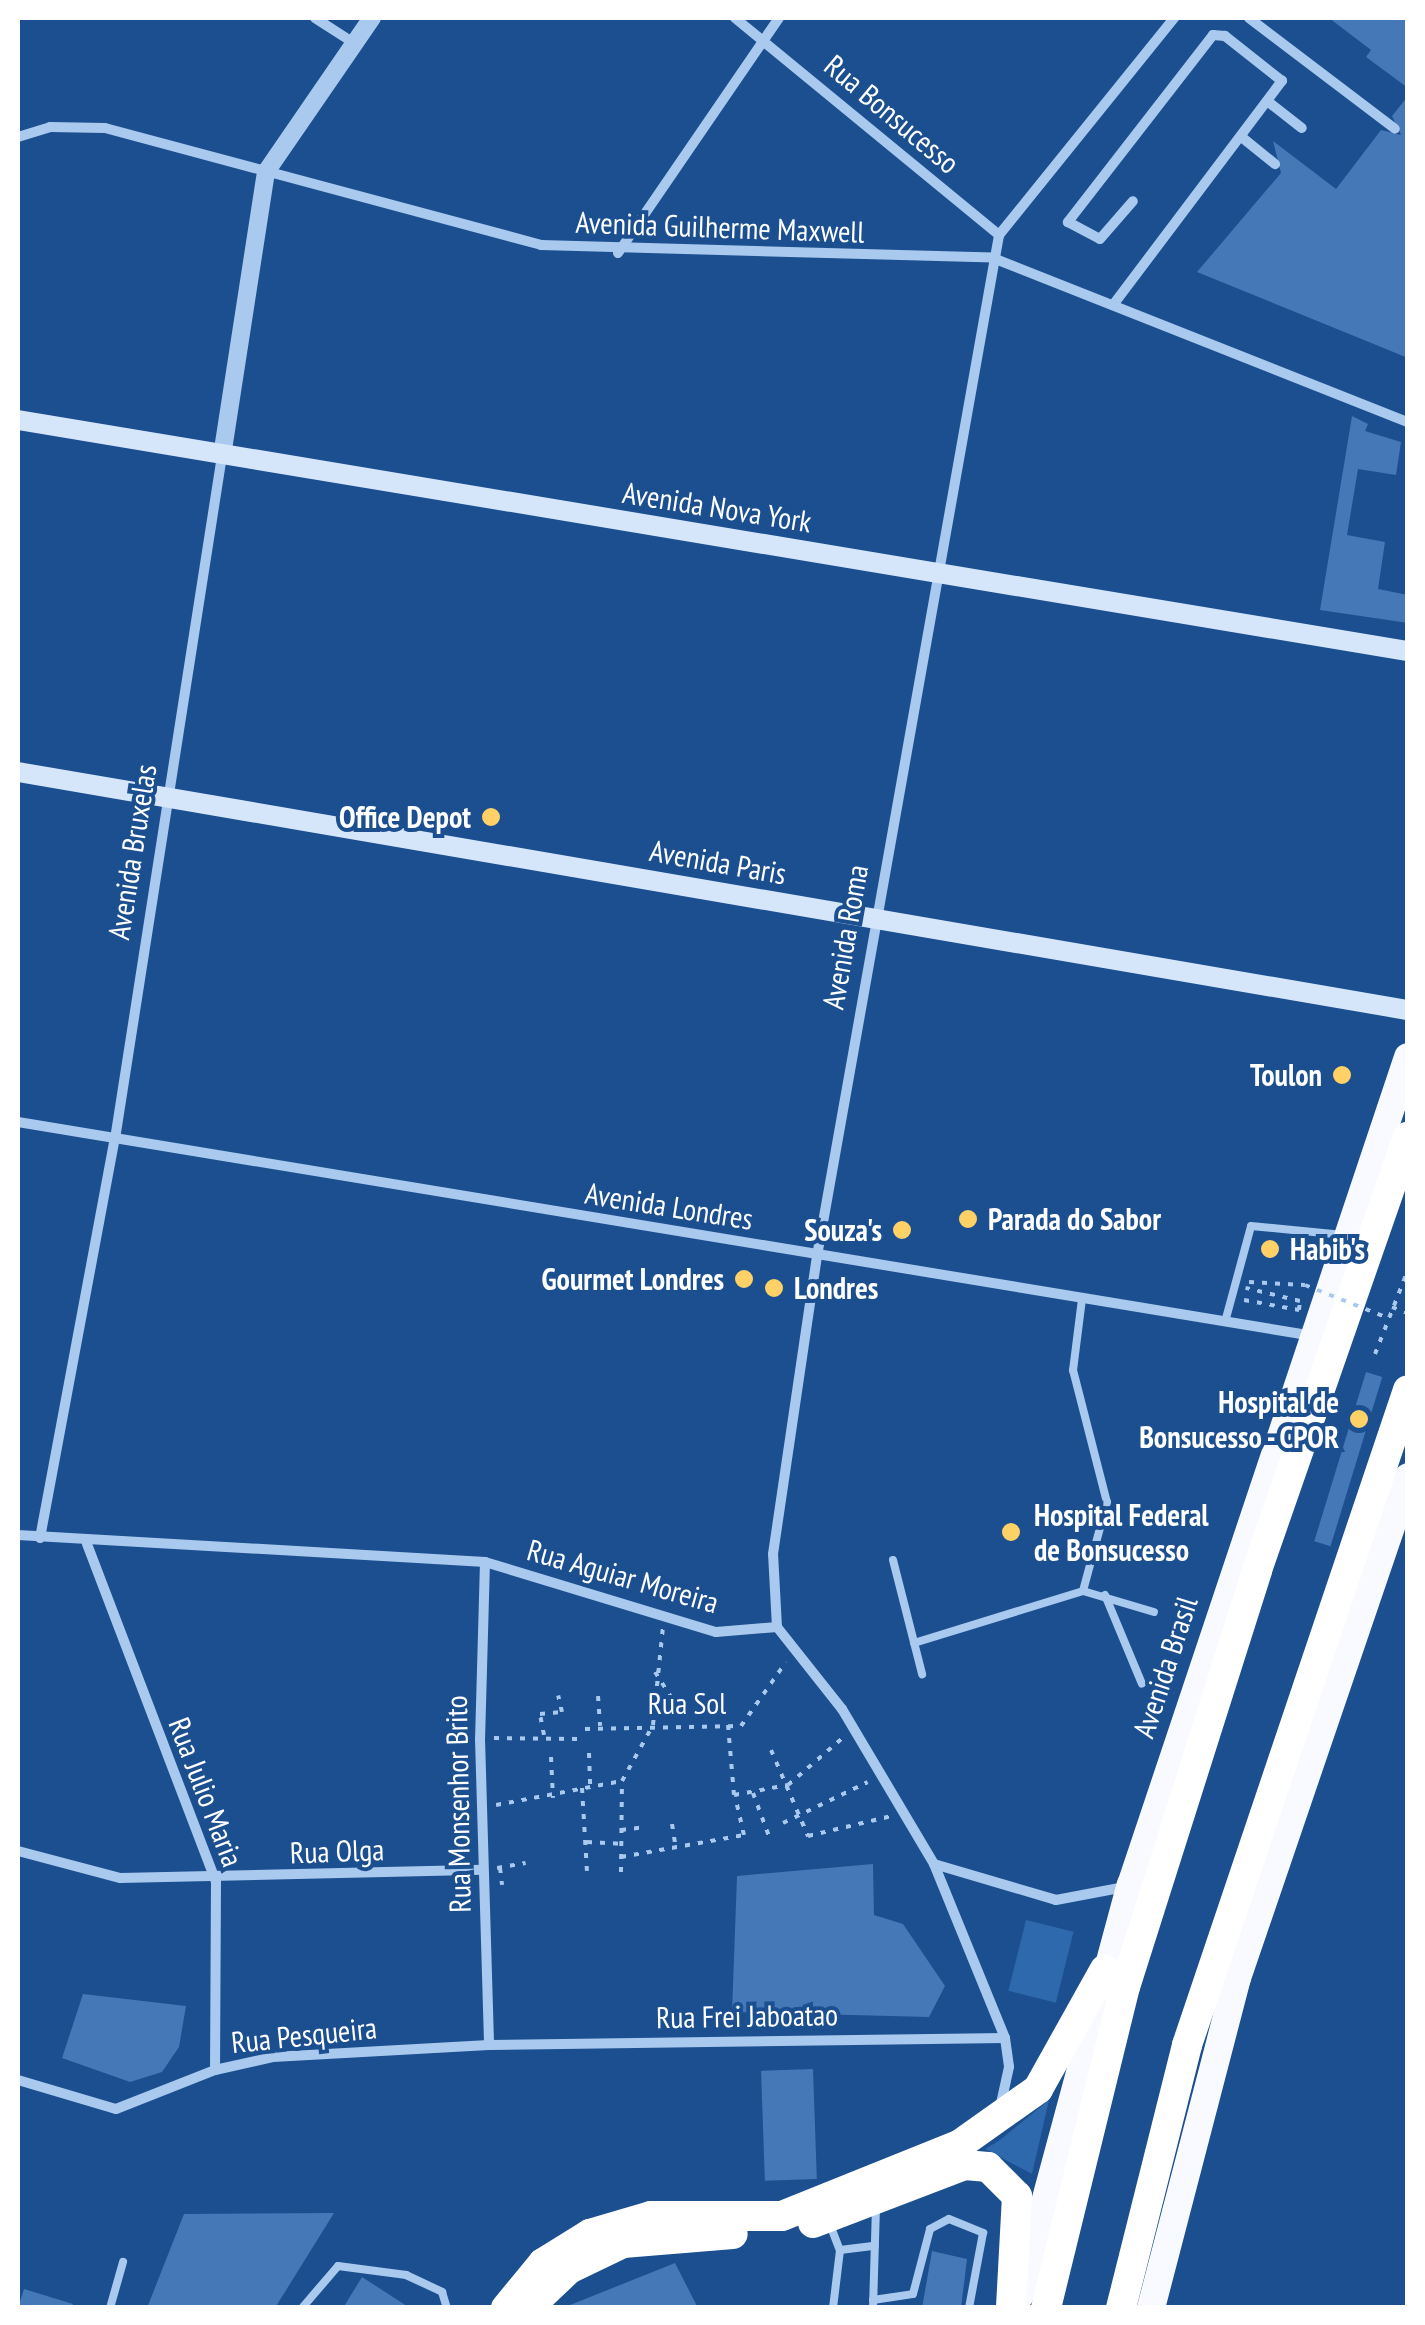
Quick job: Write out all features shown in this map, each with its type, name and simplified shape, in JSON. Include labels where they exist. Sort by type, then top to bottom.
[{"type":"highway","name":"Avenida Brasil","points":[[1014,2308],[1130,1885],[1408,1057]]},
{"type":"highway","name":"Avenida Brasil","points":[[1046,2308],[1125,1987],[1257,1570],[1408,1137]]},
{"type":"highway","points":[[1122,2308],[1192,2028],[1408,1390]]},
{"type":"highway","points":[[1151,2308],[1237,1978],[1408,1477]]},
{"type":"highway","points":[[506,2308],[544,2263],[590,2234],[651,2216],[782,2216],[994,2124],[1048,2074],[1104,1969]]},
{"type":"highway","points":[[528,2308],[569,2269],[623,2243],[828,2218],[965,2165],[1005,2176],[1017,2196],[1014,2308]]},
{"type":"main road","name":"Avenida Nova York","points":[[18,420],[1408,651]]},
{"type":"main road","name":"Avenida Paris","points":[[18,772],[1408,1010]]},
{"type":"street","points":[[315,18],[354,43]]},
{"type":"street","points":[[266,172],[372,18]]},
{"type":"street","name":"Rua Bonsucesso","points":[[735,18],[998,235]]},
{"type":"street","points":[[618,253],[778,18]]},
{"type":"street","points":[[993,258],[998,235],[1174,18]]},
{"type":"street","points":[[1249,18],[1395,129]]},
{"type":"street","points":[[1113,305],[1271,104],[1282,81],[1225,36],[1213,35],[1068,222],[1100,238],[1133,201]]},
{"type":"street","points":[[1271,104],[1302,128]]},
{"type":"street","name":"Avenida Guilherme Maxwell","points":[[18,137],[50,127],[105,128],[541,245],[618,253],[993,258],[1408,422]]},
{"type":"street","points":[[1244,139],[1274,164]]},
{"type":"street","name":"Avenida Bruxelas","points":[[40,1538],[115,1139],[266,172]]},
{"type":"street","name":"Avenida Roma","points":[[776,1628],[773,1554],[817,1256],[873,920],[993,258]]},
{"type":"street","name":"Avenida Londres","points":[[18,1122],[1314,1336]]},
{"type":"street","name":"Rua Aguiar Moreira","points":[[18,1535],[87,1544],[308,1548],[485,1562],[716,1632],[776,1628]]},
{"type":"street","name":"Rua Julio Maria","points":[[87,1544],[216,1881],[215,2070]]},
{"type":"street","name":"Rua Monsenhor Brito","points":[[485,1562],[480,1740],[488,2046]]},
{"type":"street","points":[[776,1628],[853,1728],[934,1864],[1006,2038],[1007,2083],[994,2124]]},
{"type":"street","name":"Rua Olga","points":[[18,1850],[102,1876],[216,1881],[482,1870]]},
{"type":"street","points":[[934,1864],[1056,1900],[1130,1885]]},
{"type":"street","name":"Rua Frei Jaboatao","points":[[488,2046],[1006,2038]]},
{"type":"street","name":"Rua Pesqueira","points":[[18,2080],[116,2110],[215,2070],[273,2057],[488,2046]]},
{"type":"lane","points":[[1226,1322],[1251,1226],[1348,1236]]},
{"type":"lane","points":[[1082,1299],[1073,1370],[1107,1502],[1083,1590]]},
{"type":"lane","points":[[893,1560],[922,1674]]},
{"type":"lane","points":[[914,1644],[1083,1590],[1154,1612]]},
{"type":"lane","points":[[1105,1596],[1142,1684]]},
{"type":"lane","points":[[877,2201],[873,2304],[913,2294],[930,2229],[949,2218],[982,2232],[969,2308]]},
{"type":"lane","points":[[828,2218],[840,2250],[833,2308]]},
{"type":"lane","points":[[840,2250],[875,2246]]},
{"type":"lane","points":[[110,2308],[123,2262]]},
{"type":"lane","points":[[302,2308],[338,2266],[406,2276],[442,2292],[447,2308]]},
{"type":"path","points":[[1376,1354],[1408,1270]]},
{"type":"path","points":[[1238,1324],[1243,1300],[1299,1310],[1300,1301],[1243,1282],[1304,1285],[1388,1318]]},
{"type":"path","points":[[1392,1307],[1408,1313]]},
{"type":"path","points":[[621,1872],[622,1781],[652,1726],[665,1618]]},
{"type":"path","name":"Rua Sol","points":[[585,1728],[741,1726],[795,1649]]},
{"type":"path","points":[[656,1672],[680,1711]]},
{"type":"path","points":[[544,1735],[540,1714],[562,1712],[558,1695]]},
{"type":"path","points":[[598,1696],[600,1727]]},
{"type":"path","points":[[621,1857],[744,1835],[734,1794],[728,1725]]},
{"type":"path","points":[[734,1794],[788,1786],[853,1728]]},
{"type":"path","points":[[563,1732],[563,1741]]},
{"type":"path","points":[[480,1740],[544,1735],[563,1741],[578,1740]]},
{"type":"path","points":[[771,1750],[808,1836],[906,1813]]},
{"type":"path","points":[[589,1753],[590,1786]]},
{"type":"path","points":[[551,1758],[553,1798]]},
{"type":"path","points":[[782,1823],[802,1818],[882,1774]]},
{"type":"path","points":[[482,1806],[553,1798],[622,1781]]},
{"type":"path","points":[[582,1788],[587,1871]]},
{"type":"path","points":[[754,1794],[770,1840]]},
{"type":"path","points":[[672,1824],[676,1850]]},
{"type":"path","points":[[621,1830],[646,1827]]},
{"type":"path","points":[[588,1842],[621,1844]]},
{"type":"path","name":"Rua Monsenhor Brito","points":[[502,1885],[500,1868],[526,1862]]},
{"type":"shaded area","points":[[1026,1920],[1074,1932],[1056,2003],[1008,1991]]},
{"type":"shaded area","points":[[1049,2100],[1032,2174],[985,2149],[1000,2140]]},
{"type":"building","points":[[1329,18],[1408,18],[1408,88],[1366,57],[1371,50]]},
{"type":"building","points":[[1408,96],[1408,358],[1197,272],[1281,173],[1273,141],[1336,189],[1381,130],[1401,135],[1392,116]]},
{"type":"building","points":[[1352,416],[1368,424],[1365,431],[1401,442],[1396,475],[1358,469],[1347,535],[1385,542],[1378,589],[1408,595],[1408,623],[1320,610]]},
{"type":"building","name":"Hospital de Bonsucesso - CPOR","points":[[1366,1372],[1382,1377],[1331,1546],[1314,1541]]},
{"type":"building","points":[[873,1864],[874,1915],[903,1924],[945,1986],[929,2017],[732,2012],[737,1876]]},
{"type":"building","points":[[83,1994],[186,2006],[179,2047],[162,2072],[130,2082],[62,2058]]},
{"type":"building","points":[[813,2069],[817,2179],[765,2181],[761,2071]]},
{"type":"building","points":[[334,2213],[275,2308],[147,2308],[184,2214]]},
{"type":"building","points":[[932,2251],[967,2259],[961,2308],[922,2308]]},
{"type":"building","points":[[675,2263],[698,2308],[565,2307]]},
{"type":"building","points":[[362,2277],[410,2308],[343,2308]]},
{"type":"building","points":[[24,2289],[73,2304],[73,2308],[18,2308]]},
{"type":"place","name":"Office Depot","points":[[491,817]]},
{"type":"place","name":"Toulon","points":[[1342,1075]]},
{"type":"place","name":"Parada do Sabor","points":[[968,1219]]},
{"type":"place","name":"Souza's","points":[[902,1230]]},
{"type":"place","name":"Habib's","points":[[1270,1249]]},
{"type":"place","name":"Gourmet Londres","points":[[744,1279]]},
{"type":"place","name":"Londres","points":[[774,1288]]},
{"type":"place","name":"Hospital de Bonsucesso - CPOR","points":[[1359,1419]]},
{"type":"place","name":"Hospital Federal de Bonsucesso","points":[[1011,1532]]}]
